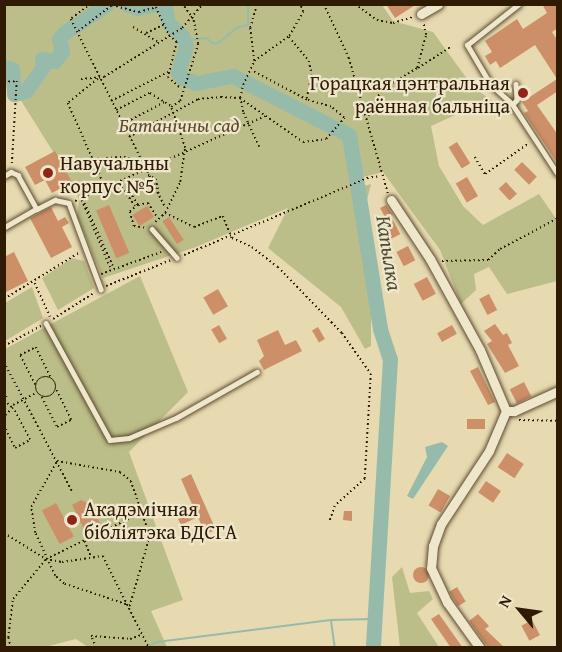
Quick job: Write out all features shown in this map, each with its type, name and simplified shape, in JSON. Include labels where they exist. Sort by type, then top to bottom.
[{"type":"street","points":[[421,14],[438,4]]},
{"type":"street","points":[[391,200],[430,259],[480,350],[504,415]]},
{"type":"street","points":[[480,648],[461,625],[431,568],[433,546],[441,524],[468,488],[504,415],[558,391]]},
{"type":"lane","points":[[519,4],[467,45],[490,84],[513,105],[558,174]]},
{"type":"lane","points":[[513,105],[518,100],[516,84]]},
{"type":"lane","points":[[4,176],[11,172],[18,175],[38,209]]},
{"type":"lane","points":[[4,228],[56,200],[69,203],[83,250],[100,289]]},
{"type":"lane","points":[[152,229],[177,258]]},
{"type":"lane","points":[[49,322],[110,440],[129,438],[176,418],[257,372]]},
{"type":"path","points":[[91,4],[71,19],[159,195],[165,213]]},
{"type":"path","points":[[171,106],[180,101],[198,44],[193,19],[182,4]]},
{"type":"path","points":[[105,188],[68,103],[99,78],[182,28],[193,19],[203,4]]},
{"type":"path","points":[[257,4],[250,28],[254,61],[240,98],[259,147]]},
{"type":"path","points":[[254,61],[288,36],[303,12],[300,4]]},
{"type":"path","points":[[324,4],[349,58],[367,117],[380,176],[391,200]]},
{"type":"path","points":[[355,4],[377,20],[393,23],[421,14],[426,35],[417,68]]},
{"type":"path","points":[[77,32],[112,5],[139,12],[156,8],[170,35],[177,42],[168,77],[183,90]]},
{"type":"path","points":[[145,33],[164,25]]},
{"type":"path","points":[[133,27],[158,42]]},
{"type":"path","points":[[288,36],[309,61],[312,75],[308,100]]},
{"type":"path","points":[[367,117],[381,90],[452,46]]},
{"type":"path","points":[[111,101],[169,71]]},
{"type":"path","points":[[129,137],[173,115],[198,99],[240,98],[303,142],[326,139],[344,118],[331,107],[308,100],[252,71]]},
{"type":"path","points":[[81,79],[99,78]]},
{"type":"path","points":[[4,82],[17,81],[11,172]]},
{"type":"path","points":[[116,110],[150,93],[171,106],[184,153],[180,182],[165,208]]},
{"type":"path","points":[[123,124],[165,102]]},
{"type":"path","points":[[69,203],[266,116]]},
{"type":"path","points":[[475,157],[485,174],[534,139]]},
{"type":"path","points":[[93,159],[124,157],[142,162]]},
{"type":"path","points":[[148,175],[156,179],[159,195]]},
{"type":"path","points":[[4,346],[49,322],[100,289],[232,238],[367,178],[380,176]]},
{"type":"path","points":[[128,178],[137,206]]},
{"type":"path","points":[[119,182],[137,206]]},
{"type":"path","points":[[82,198],[112,267]]},
{"type":"path","points":[[158,217],[148,203],[137,206],[130,212],[134,226],[152,229],[158,217],[165,213]]},
{"type":"path","points":[[165,213],[194,227],[223,216],[232,238],[252,246],[278,267],[342,333],[371,374],[364,479],[335,506],[329,523]]},
{"type":"path","points":[[430,259],[455,263],[488,260],[500,249],[558,218]]},
{"type":"path","points":[[95,277],[112,267],[170,249]]},
{"type":"path","points":[[4,299],[83,250]]},
{"type":"path","points":[[34,282],[49,322]]},
{"type":"path","points":[[36,347],[71,420],[57,427],[35,386],[20,355],[36,347]]},
{"type":"path","points":[[4,362],[26,398],[73,493]]},
{"type":"path","points":[[35,386],[41,378],[51,378]]},
{"type":"path","points":[[42,397],[49,397],[56,389]]},
{"type":"path","points":[[4,392],[30,440],[15,448],[4,425]]},
{"type":"path","points":[[4,417],[13,407],[37,392]]},
{"type":"path","points":[[4,400],[9,401]]},
{"type":"path","points":[[504,415],[558,421]]},
{"type":"path","points":[[57,461],[126,474],[144,512],[150,536],[130,606]]},
{"type":"path","points":[[57,461],[31,507],[35,533],[46,559],[64,584],[130,606]]},
{"type":"path","points":[[10,648],[8,638],[14,599],[46,559],[144,512]]},
{"type":"path","points":[[4,533],[46,559],[62,562],[103,556],[149,648]]},
{"type":"path","points":[[85,540],[91,558]]},
{"type":"path","points":[[96,648],[91,636],[130,639],[142,634]]},
{"type":"green space","name":"Батанічны сад","points":[[4,5],[382,5],[393,21],[433,32],[473,87],[501,107],[466,110],[431,126],[439,166],[463,206],[483,225],[539,194],[557,220],[557,281],[507,294],[489,267],[474,274],[476,290],[461,304],[440,250],[383,172],[352,180],[353,189],[371,184],[360,228],[371,307],[371,346],[365,349],[341,307],[268,248],[288,208],[196,247],[103,278],[77,216],[79,200],[72,182],[20,99],[21,80],[5,61]]},
{"type":"green space","points":[[72,258],[84,261],[94,288],[58,310],[42,278]]},
{"type":"green space","points":[[140,276],[188,392],[129,452],[183,600],[151,611],[167,647],[88,647],[76,639],[45,647],[5,648],[5,349]]},
{"type":"green space","points":[[32,287],[43,318],[5,341],[5,303]]},
{"type":"green space","points":[[402,567],[410,593],[429,591],[433,599],[417,613],[439,647],[400,647],[392,577]]},
{"type":"shaded area","points":[[442,442],[448,446],[413,499],[407,496],[427,457],[425,447]]},
{"type":"building","points":[[386,4],[417,4],[395,18]]},
{"type":"building","points":[[542,4],[558,4],[558,28],[552,32],[558,41],[558,91],[537,105],[558,135],[558,164],[524,113],[528,111],[522,102],[557,79],[535,45],[500,68],[496,61],[490,65],[485,56],[492,52],[485,41],[517,19],[523,29],[547,13]]},
{"type":"building","points":[[457,142],[470,163],[462,169],[449,147]]},
{"type":"building","name":"Навучальны корпус №5","points":[[55,151],[72,182],[52,193],[45,180],[35,185],[25,167]]},
{"type":"building","points":[[522,162],[537,177],[529,185],[514,170]]},
{"type":"building","points":[[467,177],[478,196],[467,203],[456,184]]},
{"type":"building","points":[[506,182],[517,194],[510,201],[499,189]]},
{"type":"building","points":[[109,205],[129,253],[116,258],[96,210]]},
{"type":"building","points":[[386,205],[393,215],[386,219],[380,208]]},
{"type":"building","points":[[147,206],[154,217],[139,226],[133,215]]},
{"type":"building","points":[[51,207],[58,221],[65,217],[69,223],[62,227],[72,247],[51,258],[30,218]]},
{"type":"building","points":[[169,217],[184,240],[177,244],[162,221]]},
{"type":"building","points":[[393,220],[400,234],[391,239],[384,225]]},
{"type":"building","points":[[408,246],[415,260],[404,266],[396,252]]},
{"type":"building","points":[[14,252],[28,281],[4,293],[4,257]]},
{"type":"building","points":[[427,277],[436,294],[423,301],[414,284]]},
{"type":"building","points":[[218,289],[228,306],[213,315],[203,298]]},
{"type":"building","points":[[489,294],[497,310],[487,315],[479,299]]},
{"type":"building","points":[[495,324],[503,335],[507,333],[512,343],[508,345],[519,366],[505,373],[487,344],[492,341],[484,331]]},
{"type":"building","points":[[219,325],[227,339],[219,343],[211,330]]},
{"type":"building","points":[[452,325],[457,334],[442,342],[437,333]]},
{"type":"building","points":[[318,327],[325,339],[319,343],[312,330]]},
{"type":"building","points":[[278,330],[285,345],[296,340],[302,351],[264,370],[259,361],[264,356],[257,340]]},
{"type":"building","points":[[478,367],[495,402],[488,405],[470,371]]},
{"type":"building","points":[[524,382],[531,396],[517,404],[510,389]]},
{"type":"building","points":[[467,419],[485,419],[485,429],[467,429]]},
{"type":"building","points":[[507,453],[524,464],[515,478],[498,467]]},
{"type":"building","points":[[191,474],[216,530],[205,534],[198,517],[181,525],[178,519],[195,511],[181,479]]},
{"type":"building","points":[[486,481],[501,491],[493,503],[478,493]]},
{"type":"building","points":[[438,489],[450,496],[441,512],[428,505]]},
{"type":"building","points":[[81,500],[92,505],[100,523],[86,533],[72,505]]},
{"type":"building","points":[[56,503],[74,537],[60,544],[42,511]]},
{"type":"building","points":[[344,511],[352,511],[352,521],[343,520]]},
{"type":"building","points":[[421,567],[427,569],[429,575],[427,581],[421,583],[415,581],[413,575],[415,569]]},
{"type":"building","points":[[457,587],[466,602],[458,606],[449,592]]},
{"type":"building","points":[[439,614],[463,648],[451,648],[431,619]]},
{"type":"building","points":[[478,614],[489,626],[485,629],[505,648],[489,648],[485,643],[469,621]]},
{"type":"building","points":[[532,620],[540,635],[529,641],[521,626]]},
{"type":"waterway","name":"Капылка","points":[[4,67],[12,69],[14,94],[26,91],[43,67],[42,59],[55,61],[62,51],[59,39],[64,33],[107,4]]},
{"type":"waterway","name":"Капылка","points":[[126,4],[138,8],[154,4]]},
{"type":"waterway","name":"Капылка","points":[[156,4],[165,8],[168,23],[182,36],[186,46],[178,73],[183,78],[196,83],[233,76],[349,135],[380,329],[390,359],[373,648]]},
{"type":"waterway","points":[[184,41],[206,38],[214,44],[220,42],[236,28],[248,25],[248,4]]},
{"type":"waterway","points":[[144,648],[157,642],[331,620],[372,619]]},
{"type":"waterway","points":[[331,621],[335,648]]},
{"type":"place","name":"Горацкая цэнтральная раённая бальніца","points":[[523,93]]},
{"type":"place","name":"Навучальны корпус №5","points":[[48,173]]},
{"type":"place","name":"Акадэмічная бібліятэка БДСГА","points":[[72,520]]}]
